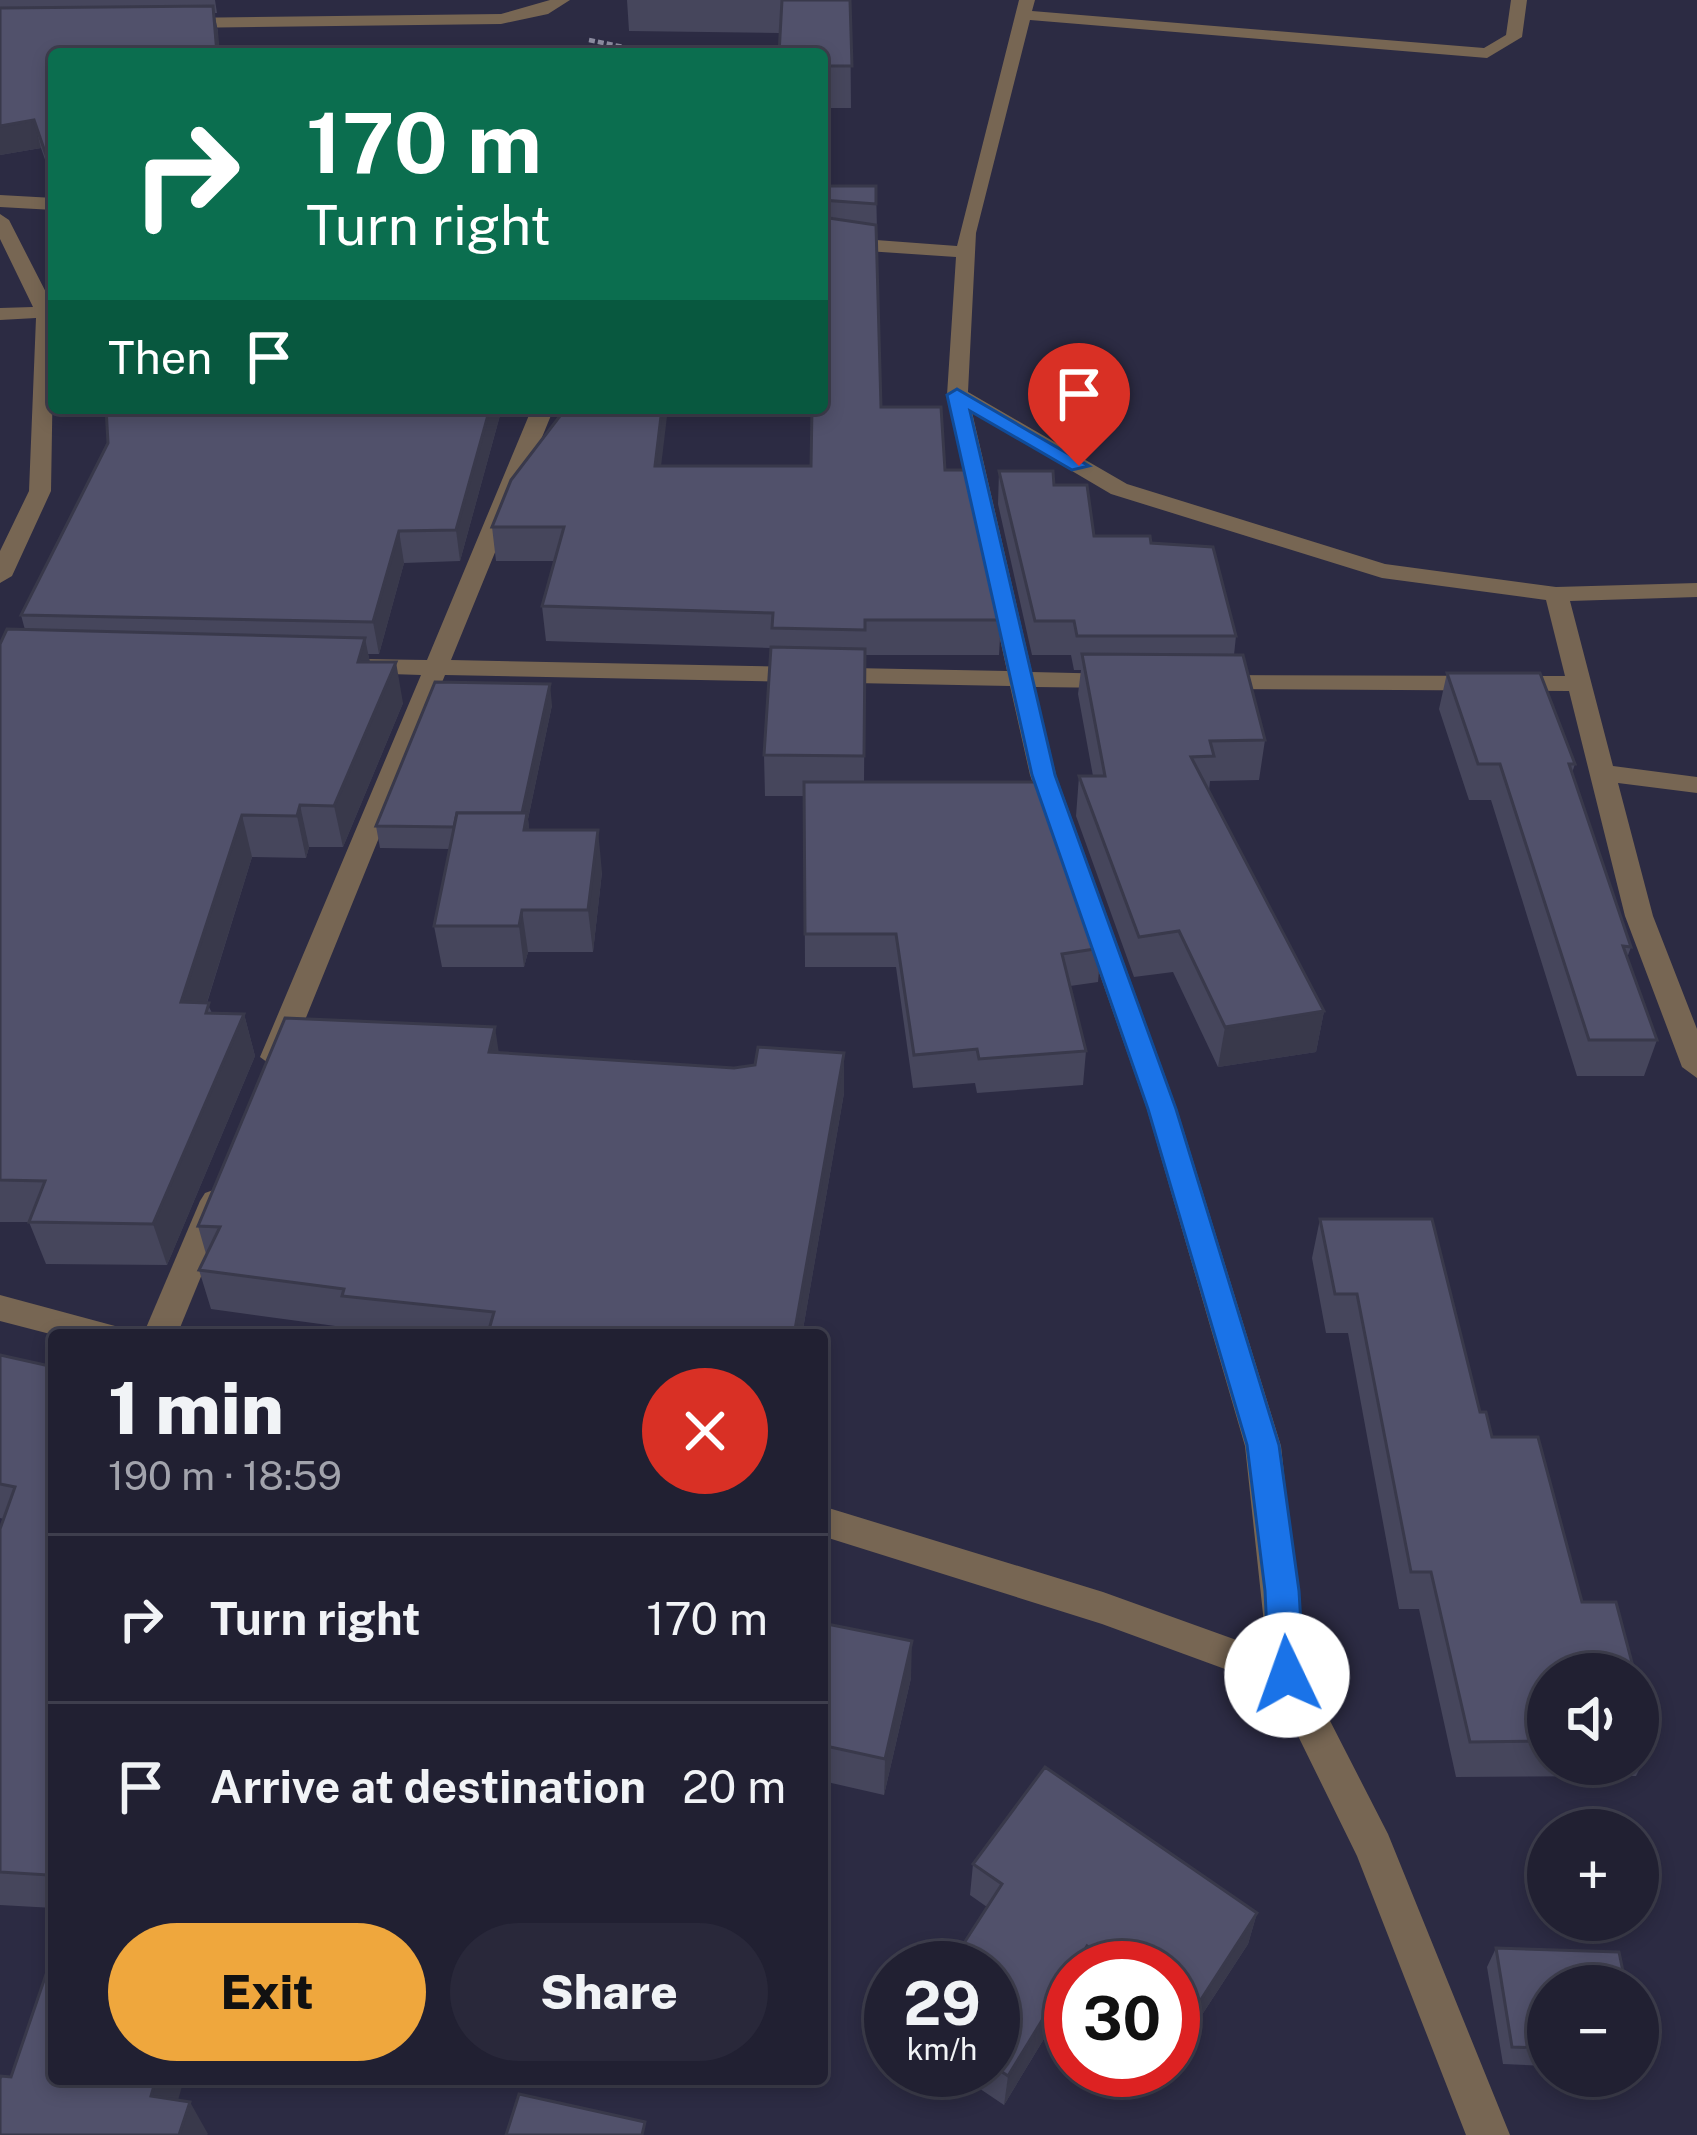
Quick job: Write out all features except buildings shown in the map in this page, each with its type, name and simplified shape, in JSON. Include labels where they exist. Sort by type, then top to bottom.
[{"type":"street","points":[[167,23],[501,20],[542,11],[562,0]]},
{"type":"street","points":[[1488,2135],[1374,1848],[1287,1675],[1282,1591],[1263,1445],[1162,1109],[1043,775],[957,395],[967,233],[1025,8],[1433,53],[1487,53],[1514,37],[1520,0]]},
{"type":"street","points":[[0,201],[48,204]]},
{"type":"street","points":[[0,220],[46,312],[40,491],[0,576]]},
{"type":"street","points":[[828,242],[968,252]]},
{"type":"street","points":[[0,314],[46,312]]},
{"type":"street","points":[[957,395],[1120,489],[1382,571],[1556,594],[1697,590]]},
{"type":"street","points":[[267,1076],[540,414]]},
{"type":"street","points":[[1556,594],[1640,916],[1697,1067]]},
{"type":"street","points":[[343,665],[1140,681]]},
{"type":"street","points":[[1186,682],[1580,684]]},
{"type":"street","points":[[1604,773],[1697,785]]},
{"type":"street","points":[[162,1329],[222,1184]]},
{"type":"street","points":[[0,1307],[82,1329]]},
{"type":"street","points":[[828,1524],[1103,1608],[1287,1675]]},
{"type":"route","points":[[1079,466],[957,395],[1043,775],[1162,1109],[1263,1445],[1282,1591],[1287,1675]]}]
